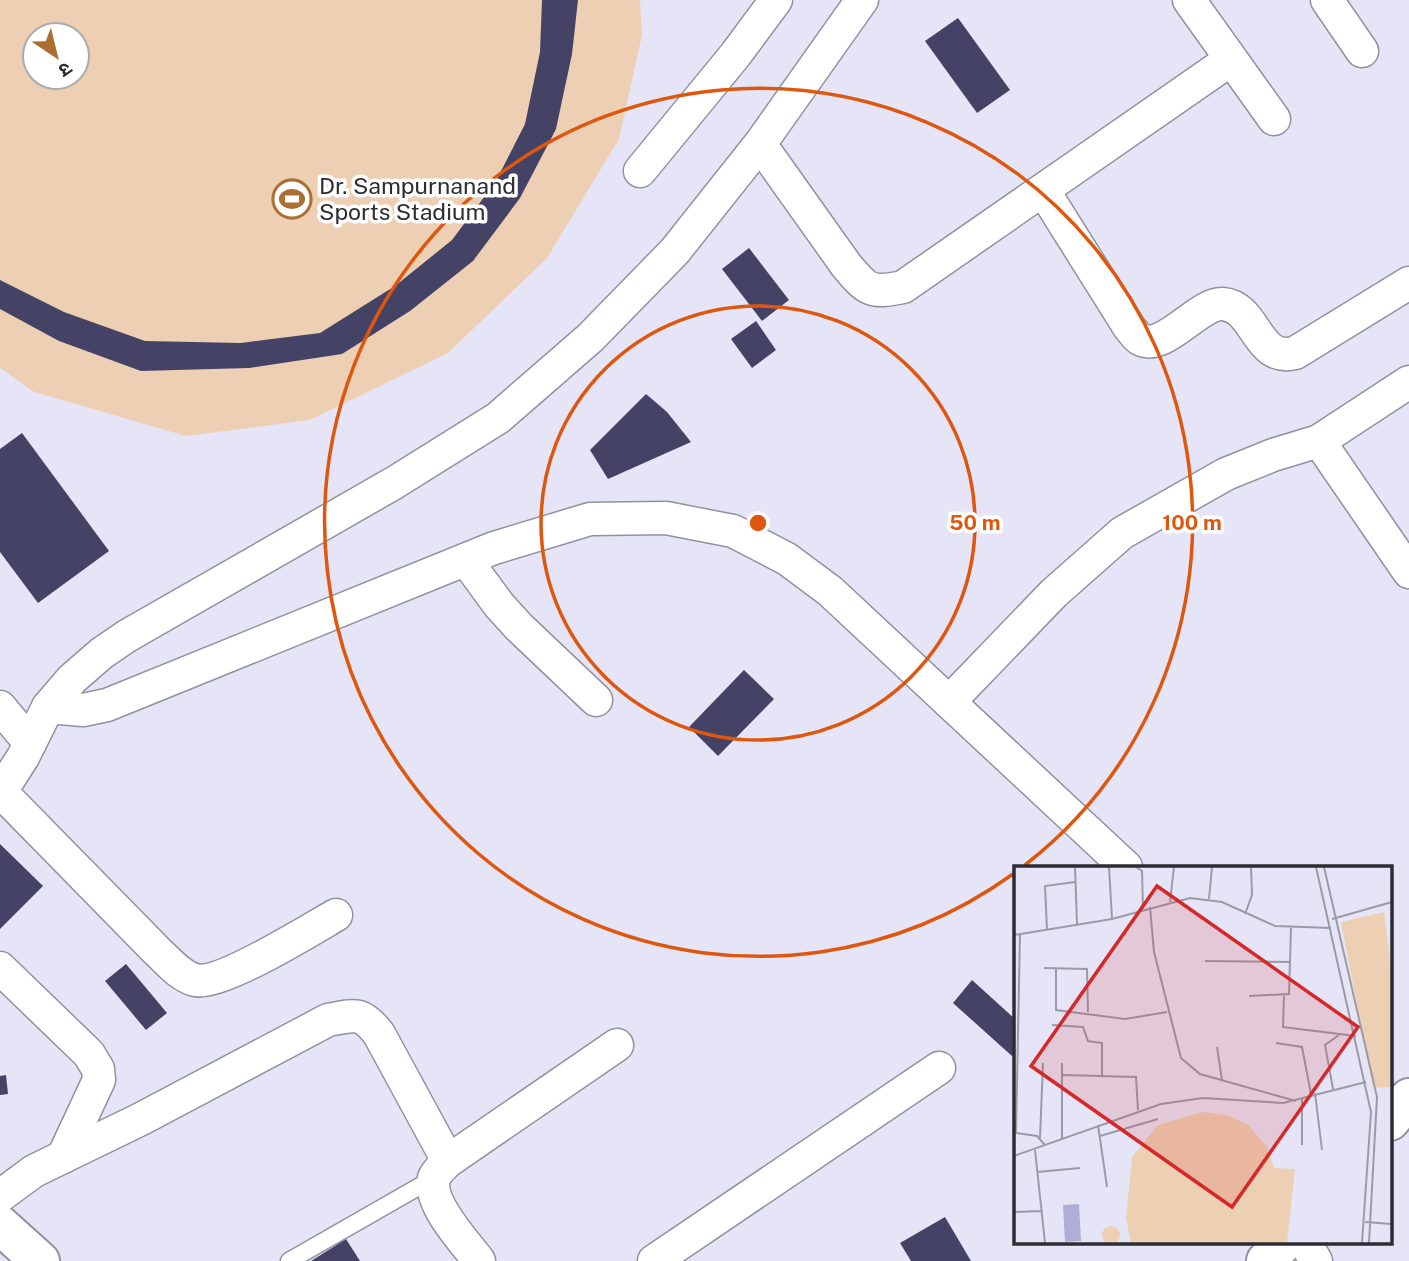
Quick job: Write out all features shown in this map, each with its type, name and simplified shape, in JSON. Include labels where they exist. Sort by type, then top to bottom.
[{"type":"main road","points":[[0,1226],[40,1261]]},
{"type":"main road","points":[[1266,1261],[1282,1244]]},
{"type":"street","points":[[640,171],[736,54],[776,0]]},
{"type":"street","points":[[336,915],[223,976],[197,981],[184,975],[157,951],[0,792],[48,707],[72,680],[102,653],[127,636],[394,483],[498,418],[590,338],[665,261],[760,144],[862,0]]},
{"type":"street","points":[[1189,0],[1274,119]]},
{"type":"street","points":[[1327,0],[1362,51]]},
{"type":"street","points":[[760,144],[846,265],[862,284],[881,292],[903,287],[1230,60]]},
{"type":"street","points":[[1042,190],[1129,327],[1140,339],[1150,341],[1161,338],[1211,306],[1222,304],[1232,306],[1243,315],[1274,353],[1284,356],[1295,353],[1409,282]]},
{"type":"street","points":[[949,702],[1054,593],[1122,533],[1226,474],[1273,455],[1320,441],[1409,382]]},
{"type":"street","points":[[1320,441],[1409,572]]},
{"type":"street","points":[[48,707],[83,710],[107,705],[494,548],[590,519],[666,518],[733,531],[787,559],[830,591],[1125,866]]},
{"type":"street","points":[[466,560],[513,620],[596,700]]},
{"type":"street","points":[[0,707],[30,743]]},
{"type":"street","points":[[0,968],[89,1055],[98,1069],[99,1080],[63,1157]]},
{"type":"street","points":[[0,1196],[34,1171],[328,1020],[353,1016],[368,1019],[380,1034],[441,1170]]},
{"type":"street","points":[[479,1261],[437,1203],[434,1191],[441,1170],[617,1045]]},
{"type":"street","points":[[654,1261],[939,1068]]},
{"type":"street","points":[[1306,1244],[1315,1261]]},
{"type":"lane","points":[[289,1261],[441,1170]]},
{"type":"shaded area","name":"Dr. Sampurnanand Sports Stadium","points":[[0,0],[640,0],[642,35],[619,139],[547,258],[448,353],[310,420],[186,436],[34,392],[0,368]]},
{"type":"building","points":[[542,0],[578,0],[572,54],[556,129],[520,198],[473,261],[410,311],[342,354],[249,368],[141,371],[59,341],[0,309],[0,280],[64,312],[145,341],[241,343],[320,333],[395,286],[452,240],[496,181],[525,124],[540,52]]},
{"type":"building","points":[[958,18],[1010,90],[977,113],[925,41]]},
{"type":"building","points":[[749,248],[789,300],[762,321],[722,269]]},
{"type":"building","points":[[756,321],[776,350],[752,368],[731,339]]},
{"type":"building","points":[[646,394],[667,412],[691,442],[608,479],[590,450]]},
{"type":"building","points":[[22,433],[109,551],[38,603],[0,552],[0,449]]},
{"type":"building","points":[[744,670],[774,699],[718,756],[689,727]]},
{"type":"building","points":[[0,844],[43,886],[0,929]]},
{"type":"building","points":[[126,964],[167,1013],[146,1030],[105,981]]},
{"type":"building","points":[[972,980],[1014,1018],[1012,1056],[953,1003]]},
{"type":"building","points":[[6,1075],[8,1094],[0,1095],[0,1076]]},
{"type":"building","points":[[945,1217],[971,1261],[911,1261],[900,1243]]},
{"type":"building","points":[[346,1239],[360,1261],[311,1261]]},
{"type":"place","name":"Dr. Sampurnanand Sports Stadium","points":[[292,199]]}]
